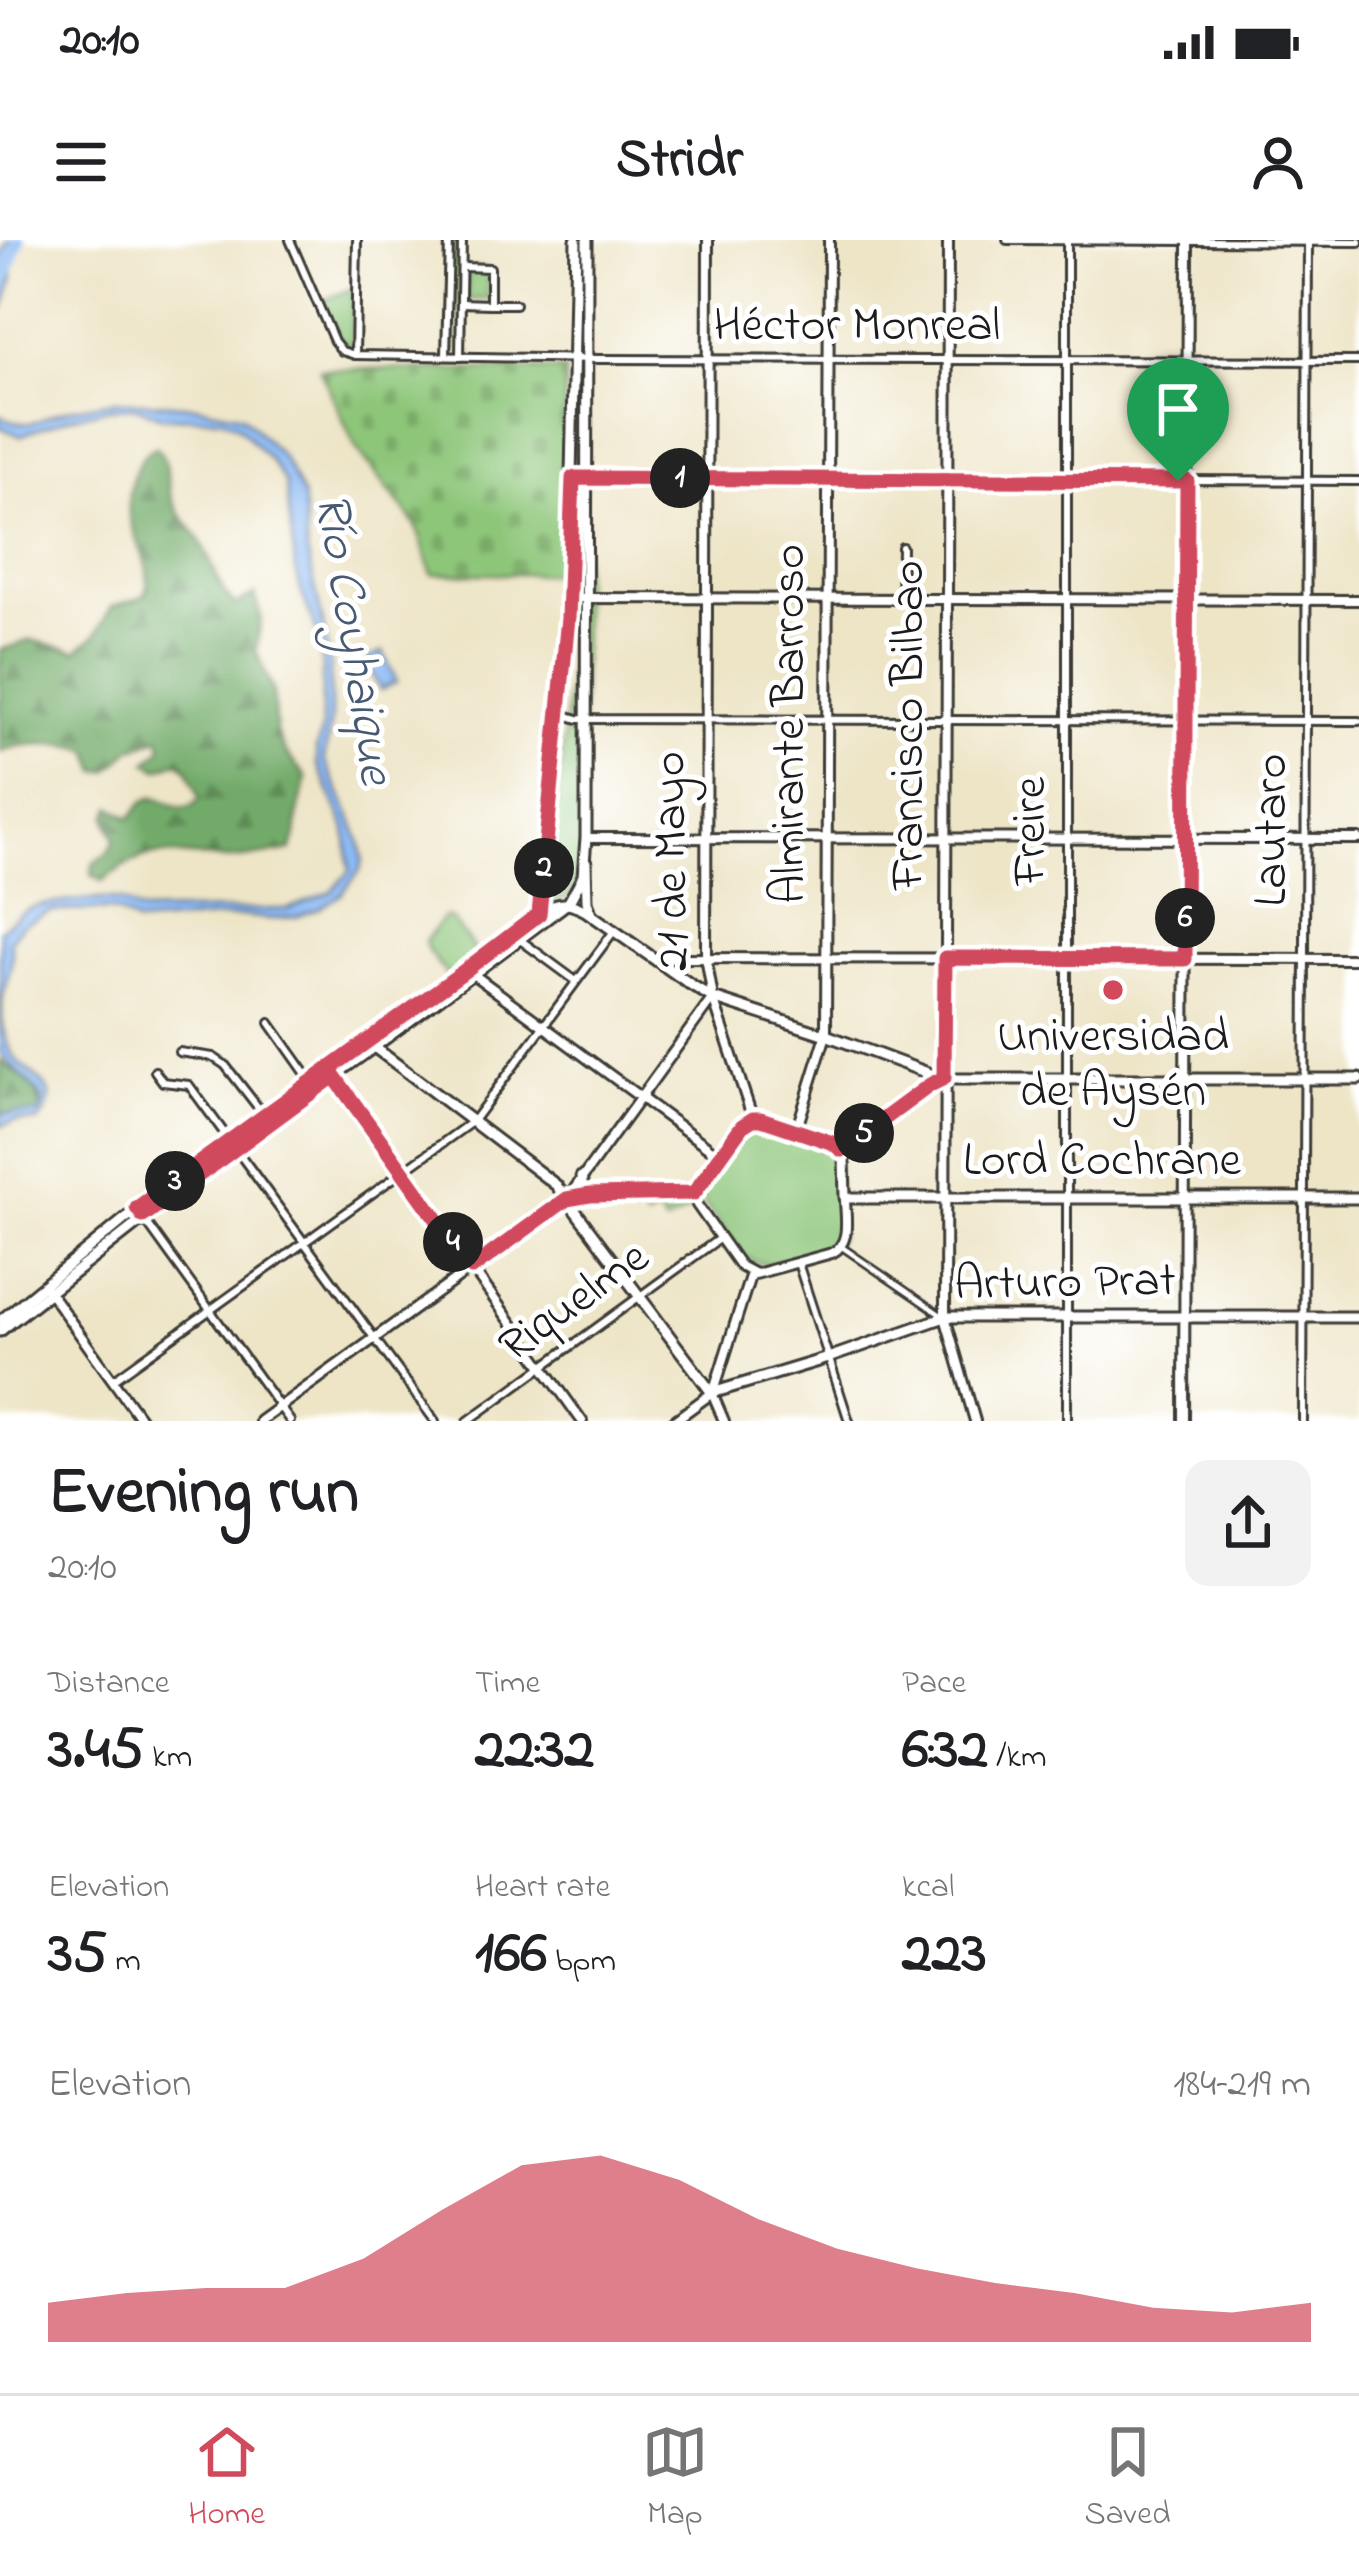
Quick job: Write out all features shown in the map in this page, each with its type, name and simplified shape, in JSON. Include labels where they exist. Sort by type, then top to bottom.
[{"type":"main road","points":[[577,240],[581,358]]},
{"type":"main road","points":[[539,914],[579,478],[587,240]]},
{"type":"main road","points":[[579,478],[586,598],[587,904],[592,914]]},
{"type":"main road","points":[[233,1143],[376,1034],[569,902],[581,883],[586,862]]},
{"type":"main road","points":[[3,1324],[140,1212],[332,1072],[374,1047],[539,914],[569,902],[713,998],[944,1078],[1359,1079]]},
{"type":"main road","points":[[374,1047],[376,1034]]},
{"type":"main road","points":[[374,1047],[551,1181],[712,1393]]},
{"type":"main road","points":[[567,1199],[694,1193],[742,1126],[753,1119],[833,1143],[842,1150],[845,1198]]},
{"type":"main road","points":[[581,1177],[590,1195]]},
{"type":"main road","name":"Lord Cochrane","points":[[845,1198],[1359,1198]]},
{"type":"main road","name":"Arturo Prat","points":[[712,1393],[944,1317],[1359,1317]]},
{"type":"street","points":[[290,240],[334,341],[342,351],[356,356],[358,240]]},
{"type":"street","points":[[446,357],[449,240]]},
{"type":"street","points":[[460,357],[462,240]]},
{"type":"street","name":"21 de Mayo","points":[[260,1421],[567,1199],[713,998],[706,957],[708,240]]},
{"type":"street","name":"Almirante Barroso","points":[[796,1131],[826,1035],[829,240]]},
{"type":"street","name":"Francisco Bilbao","points":[[948,240],[944,1317],[975,1421]]},
{"type":"street","points":[[1007,240],[1359,242]]},
{"type":"street","name":"Freire","points":[[1067,240],[1067,1421]]},
{"type":"street","points":[[1184,1421],[1188,240]]},
{"type":"street","name":"Lautaro","points":[[1304,1421],[1308,241]]},
{"type":"street","points":[[461,267],[490,268],[490,304]]},
{"type":"street","points":[[461,303],[515,304]]},
{"type":"street","name":"Héctor Monreal","points":[[356,356],[1359,361]]},
{"type":"street","points":[[579,478],[1359,481]]},
{"type":"street","points":[[901,599],[902,547]]},
{"type":"street","points":[[569,598],[1359,600]]},
{"type":"street","points":[[560,707],[571,718],[1359,721]]},
{"type":"street","points":[[586,838],[1359,839]]},
{"type":"street","points":[[113,1380],[472,1121],[615,930]]},
{"type":"street","points":[[519,939],[576,981]]},
{"type":"street","points":[[654,958],[1359,959]]},
{"type":"street","points":[[470,971],[720,1156]]},
{"type":"street","points":[[713,998],[753,1119]]},
{"type":"street","points":[[271,1023],[311,1081]]},
{"type":"street","points":[[179,1052],[213,1057],[225,1065],[264,1115]]},
{"type":"street","points":[[155,1071],[164,1082],[189,1085],[436,1421]]},
{"type":"street","points":[[332,1072],[582,1421]]},
{"type":"street","points":[[842,1150],[944,1078]]},
{"type":"street","points":[[694,1193],[697,1205],[740,1266],[759,1274],[842,1247],[845,1198]]},
{"type":"street","points":[[140,1212],[290,1421]]},
{"type":"street","name":"Riquelme","points":[[468,1421],[720,1238]]},
{"type":"street","points":[[842,1247],[944,1317]]},
{"type":"street","points":[[797,1263],[849,1421]]},
{"type":"street","points":[[674,1421],[712,1393],[751,1273]]},
{"type":"street","points":[[47,1288],[142,1421]]},
{"type":"street","points":[[712,1393],[724,1421]]},
{"type":"green space","points":[[452,240],[460,240],[456,351],[452,354],[448,351]]},
{"type":"green space","points":[[468,268],[487,269],[488,299],[467,300]]},
{"type":"green space","points":[[353,288],[351,346],[347,346],[322,301]]},
{"type":"green space","points":[[320,369],[565,370],[562,574],[432,574],[416,525],[356,448]]},
{"type":"green space","points":[[580,371],[584,374],[581,871],[568,897],[548,906],[575,611]]},
{"type":"green space","points":[[156,447],[164,459],[172,500],[200,541],[225,593],[236,605],[255,594],[261,617],[256,651],[273,690],[276,733],[306,777],[291,850],[232,859],[148,856],[102,881],[92,875],[93,864],[115,839],[107,817],[112,807],[130,818],[154,797],[189,807],[200,798],[187,768],[179,761],[159,769],[147,763],[162,748],[160,737],[131,749],[109,771],[98,771],[90,751],[70,746],[32,745],[0,752],[0,650],[31,640],[76,651],[95,636],[112,606],[146,594],[146,564],[132,526],[129,496],[141,459]]},
{"type":"green space","points":[[444,917],[452,919],[480,957],[450,979],[425,941]]},
{"type":"green space","points":[[0,1061],[34,1089],[40,1114],[0,1112]]},
{"type":"green space","points":[[756,1124],[836,1153],[839,1237],[834,1246],[790,1261],[756,1262],[746,1258],[704,1204],[701,1192],[748,1127]]},
{"type":"green space","points":[[681,1199],[689,1210],[665,1224],[657,1212],[646,1219],[642,1210],[637,1211],[638,1200]]},
{"type":"water","points":[[8,240],[17,240],[12,247],[13,280],[0,318],[0,260]]},
{"type":"water","points":[[116,400],[242,415],[284,459],[303,497],[307,551],[330,666],[331,720],[324,760],[350,815],[363,859],[342,894],[296,917],[137,924],[116,911],[52,911],[22,925],[10,941],[11,963],[2,1003],[4,1027],[14,1056],[47,1088],[49,1097],[38,1122],[0,1126],[0,1114],[39,1114],[43,1104],[38,1092],[0,1053],[0,930],[15,918],[38,906],[101,899],[118,900],[144,912],[288,909],[331,892],[350,871],[346,829],[317,764],[322,658],[295,565],[285,483],[272,463],[237,425],[221,418],[161,417],[137,407],[111,408],[20,436],[0,427],[0,415],[27,423]]},
{"type":"water","points":[[383,652],[397,682],[380,690],[365,660]]},
{"type":"waterway","name":"Río Coyhaique","points":[[0,290],[19,240]]},
{"type":"place","name":"Universidad de Aysén","points":[[1113,990]]},
{"type":"route","points":[[573,478],[1178,481],[1187,481],[1185,959],[945,958],[944,1078],[842,1150],[833,1143],[753,1119],[742,1126],[694,1193],[567,1199],[472,1268],[334,1076],[143,1216],[137,1208],[539,914],[568,618],[573,478]]}]
